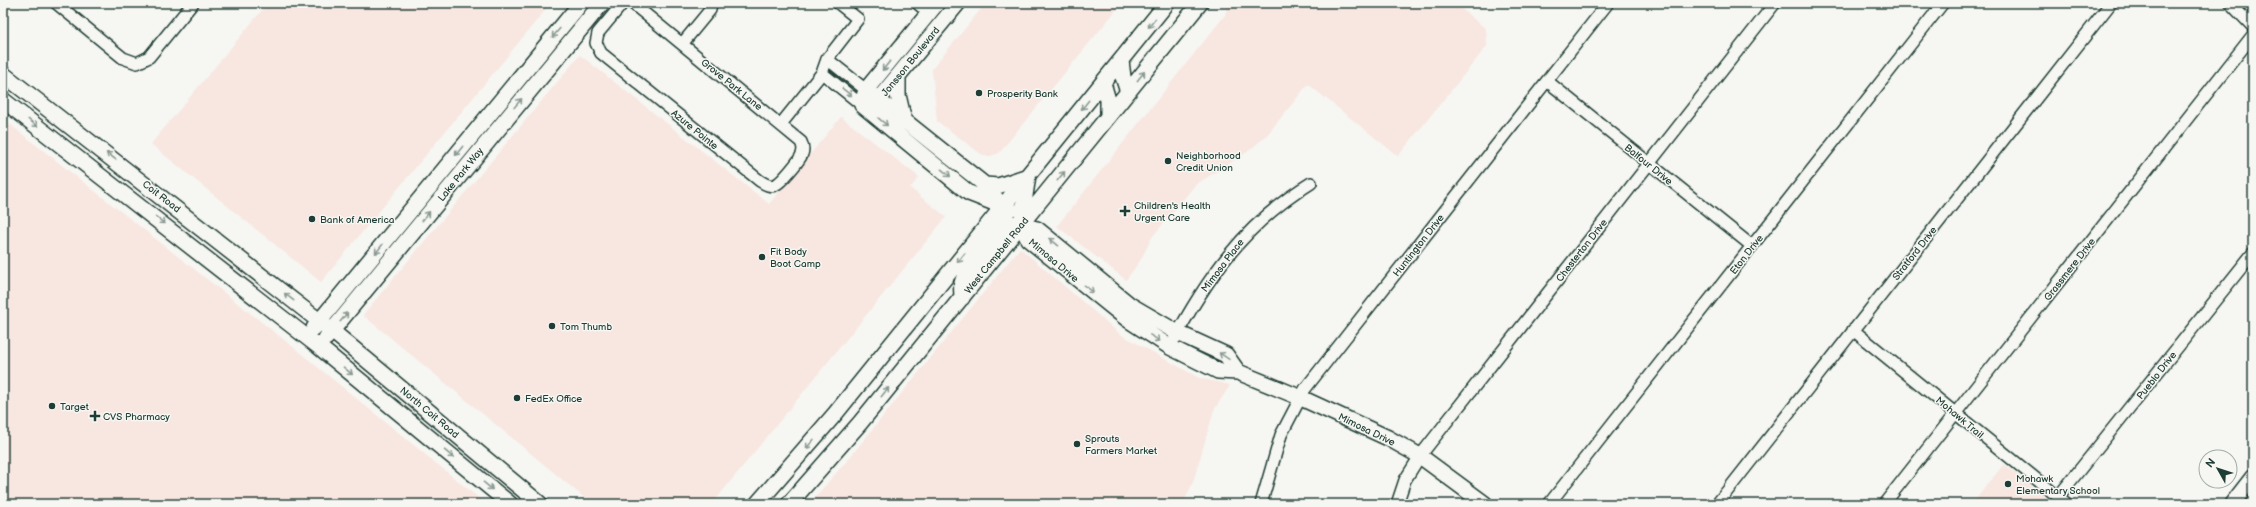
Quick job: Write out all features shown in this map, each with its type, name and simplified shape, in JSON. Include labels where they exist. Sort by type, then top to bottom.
[{"type":"main road","name":"Lake Park Way","points":[[312,342],[320,321],[581,3]]},
{"type":"main road","name":"Lake Park Way","points":[[312,342],[332,331],[451,184],[602,3]]},
{"type":"main road","name":"Jonsson Boulevard","points":[[933,8],[864,97],[878,100],[958,3]]},
{"type":"main road","points":[[962,298],[962,284],[966,273],[1028,175],[1167,3]]},
{"type":"main road","name":"West Campbell Road","points":[[789,504],[856,428],[962,298],[1027,213],[1108,117],[1200,3]]},
{"type":"main road","points":[[1121,61],[1123,77],[1128,92]]},
{"type":"main road","name":"Coit Road","points":[[3,74],[320,321]]},
{"type":"main road","points":[[898,77],[898,95],[904,121]]},
{"type":"main road","points":[[1103,83],[1108,100],[1108,117]]},
{"type":"main road","points":[[864,97],[922,154],[969,193],[1002,214]]},
{"type":"main road","name":"Coit Road","points":[[3,100],[312,342]]},
{"type":"main road","points":[[878,100],[985,185],[1002,214]]},
{"type":"main road","points":[[922,154],[934,145]]},
{"type":"main road","points":[[985,185],[998,186],[1011,183],[1028,175]]},
{"type":"main road","points":[[757,504],[835,414],[985,228],[993,223],[1002,214],[1011,210],[1027,213],[1028,175]]},
{"type":"main road","points":[[969,193],[984,213],[985,228]]},
{"type":"main road","name":"Mimosa Drive","points":[[1027,213],[1037,229],[1130,305],[1178,333],[1226,355],[1238,372]]},
{"type":"main road","name":"Mimosa Drive","points":[[1027,213],[1028,239],[1140,329],[1170,347],[1218,371],[1238,372],[1299,397],[1388,438],[1420,456],[1485,504]]},
{"type":"main road","points":[[1106,303],[1109,287]]},
{"type":"main road","name":"North Coit Road","points":[[320,321],[540,504]]},
{"type":"main road","name":"North Coit Road","points":[[312,342],[509,502]]},
{"type":"main road","points":[[835,414],[856,428]]},
{"type":"main road","points":[[2232,504],[2253,477]]},
{"type":"main road","points":[[509,502],[519,487]]},
{"type":"street","points":[[56,3],[123,58],[137,63],[149,57],[193,3]]},
{"type":"street","name":"Azure Pointe","points":[[623,3],[598,33],[596,43],[601,53],[766,185],[774,186],[780,183],[802,156],[804,148],[801,142],[781,124]]},
{"type":"street","points":[[632,3],[682,44],[710,10],[711,3]]},
{"type":"street","points":[[781,124],[822,73],[827,59],[858,20],[838,3]]},
{"type":"street","points":[[917,3],[933,8]]},
{"type":"street","name":"Huntington Drive","points":[[1261,504],[1281,435],[1299,397],[1608,3]]},
{"type":"street","name":"Chesterton Drive","points":[[1397,504],[1405,480],[1420,456],[1775,3]]},
{"type":"street","name":"Eton Drive","points":[[1549,504],[1943,3]]},
{"type":"street","name":"Stratford Drive","points":[[1717,504],[2111,3]]},
{"type":"street","points":[[2230,3],[2253,27]]},
{"type":"street","name":"Grassmere Drive","points":[[1884,504],[2253,35]]},
{"type":"street","name":"Grove Park Lane","points":[[682,44],[781,124]]},
{"type":"street","points":[[827,59],[864,97]]},
{"type":"street","points":[[822,73],[864,97]]},
{"type":"street","name":"Balfour Drive","points":[[1547,81],[1752,246]]},
{"type":"street","name":"Mimosa Place","points":[[1170,347],[1202,291],[1239,241],[1288,198],[1311,184]]},
{"type":"street","name":"Pueblo Drive","points":[[2062,501],[2253,253]]},
{"type":"street","name":"Mohawk Trail","points":[[1853,330],[1956,412],[2062,501]]},
{"type":"shaded area","points":[[268,3],[551,3],[321,282],[151,144]]},
{"type":"shaded area","points":[[986,3],[1122,3],[999,153],[988,157],[981,154],[937,121],[932,69]]},
{"type":"shaded area","points":[[1228,3],[1454,3],[1486,29],[1487,46],[1398,156],[1308,84],[1266,136],[1247,152],[1195,185],[1152,237],[1141,259],[1126,280],[1057,226],[1225,15]]},
{"type":"shaded area","points":[[580,55],[769,204],[841,117],[919,177],[910,188],[946,217],[712,504],[592,504],[363,315]]},
{"type":"shaded area","points":[[3,119],[288,343],[486,504],[3,504]]},
{"type":"shaded area","points":[[1020,248],[1120,334],[1199,378],[1230,385],[1214,410],[1193,482],[1183,504],[809,504],[846,462]]},
{"type":"shaded area","name":"Mohawk Elementary School","points":[[2004,464],[2055,504],[1972,504]]},
{"type":"place","name":"Prosperity Bank","points":[[979,93]]},
{"type":"place","name":"Neighborhood Credit Union","points":[[1168,161]]},
{"type":"place","name":"Children's Health Urgent Care","points":[[1125,211]]},
{"type":"place","name":"Bank of America","points":[[312,219]]},
{"type":"place","name":"Fit Body Boot Camp","points":[[762,257]]},
{"type":"place","name":"Tom Thumb","points":[[552,326]]},
{"type":"place","name":"FedEx Office","points":[[517,398]]},
{"type":"place","name":"Target","points":[[52,406]]},
{"type":"place","name":"CVS Pharmacy","points":[[95,416]]},
{"type":"place","name":"Sprouts Farmers Market","points":[[1077,444]]},
{"type":"place","name":"Mohawk Elementary School","points":[[2008,484]]}]
